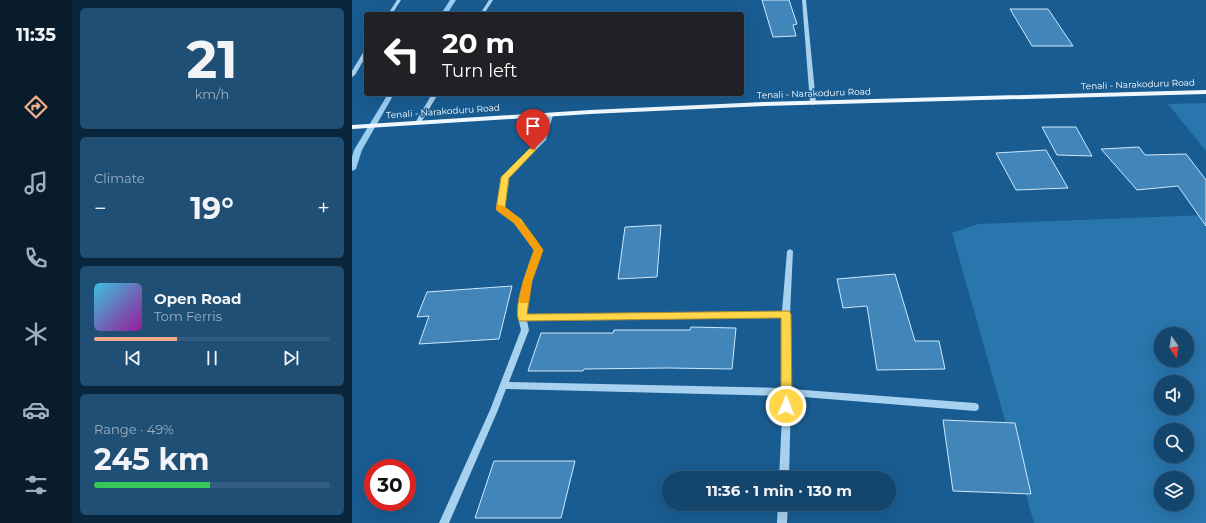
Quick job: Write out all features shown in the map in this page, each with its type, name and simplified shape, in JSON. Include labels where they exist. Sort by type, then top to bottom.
[{"type":"main road","name":"Tenali - Narakoduru Road","points":[[352,127],[550,114],[813,103],[1206,92]]},
{"type":"street","points":[[391,12],[399,0]]},
{"type":"street","points":[[483,12],[491,0]]},
{"type":"street","points":[[804,0],[813,103]]},
{"type":"street","points":[[352,75],[364,55]]},
{"type":"street","points":[[418,123],[434,96]]},
{"type":"street","points":[[444,523],[494,410],[525,330],[522,311],[528,281],[538,250],[518,221],[500,209],[505,177],[544,139],[550,114]]},
{"type":"street","points":[[784,471],[787,392],[786,314],[790,251]]},
{"type":"street","points":[[522,318],[786,314]]},
{"type":"street","points":[[503,385],[787,392],[975,407]]},
{"type":"street","points":[[782,523],[783,511]]},
{"type":"shaded area","points":[[1206,103],[1206,151],[1168,104]]},
{"type":"shaded area","points":[[1206,215],[1206,523],[1034,523],[952,233],[978,224]]},
{"type":"building","points":[[762,0],[789,0],[797,24],[793,25],[796,36],[773,37]]},
{"type":"building","points":[[1010,9],[1048,9],[1073,46],[1032,46]]},
{"type":"building","points":[[1042,127],[1076,127],[1092,156],[1057,155]]},
{"type":"building","points":[[1139,147],[1145,155],[1186,154],[1206,180],[1206,226],[1178,186],[1137,190],[1101,149]]},
{"type":"building","points":[[1046,150],[1068,188],[1016,190],[996,153]]},
{"type":"building","points":[[661,225],[657,277],[618,279],[625,227]]},
{"type":"building","points":[[895,274],[915,341],[939,341],[945,369],[877,370],[867,306],[843,308],[837,279]]},
{"type":"building","points":[[512,286],[499,339],[419,344],[429,316],[417,317],[427,292]]},
{"type":"building","points":[[691,327],[736,328],[732,369],[667,368],[528,371],[541,333],[613,333],[614,330],[690,330]]},
{"type":"building","points":[[943,420],[1015,423],[1031,494],[953,491]]},
{"type":"building","points":[[494,461],[575,461],[561,518],[475,518]]},
{"type":"waterway","points":[[445,12],[453,0]]},
{"type":"waterway","points":[[352,169],[358,150],[390,96]]},
{"type":"slow traffic","points":[[500,207],[500,209],[518,221],[538,250],[528,281],[524,300]]},
{"type":"route","points":[[533,150],[515,165],[505,177],[500,209],[518,221],[538,250],[528,281],[522,318],[786,314],[786,406]]}]
